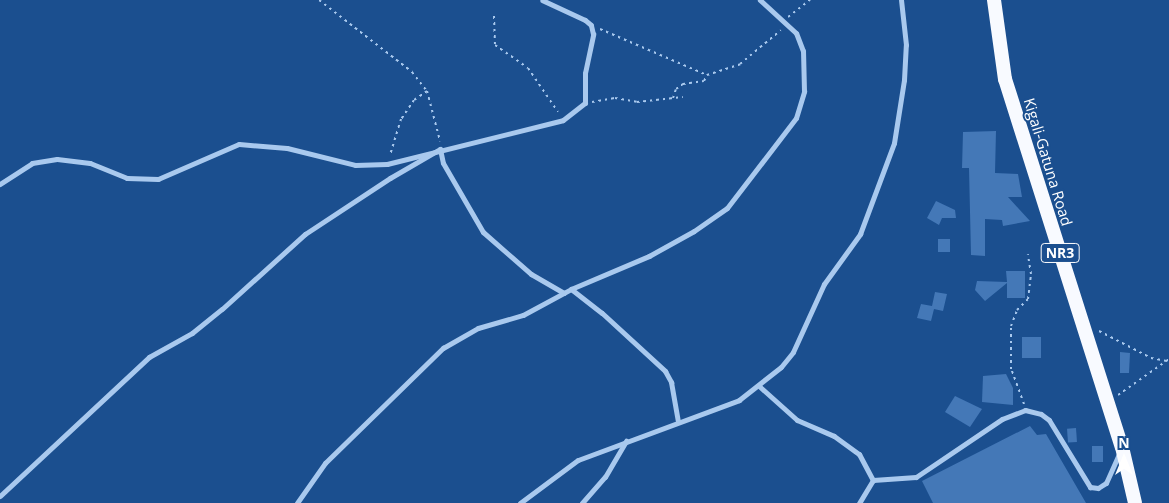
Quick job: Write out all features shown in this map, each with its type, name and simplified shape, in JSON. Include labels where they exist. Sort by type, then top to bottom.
[{"type":"highway","name":"Kigali-Gatuna Road","points":[[994,0],[1005,79],[1122,447],[1135,503]]},
{"type":"street","points":[[0,184],[32,163],[56,159],[90,163],[127,178],[158,179],[239,144],[287,148],[355,164],[387,164],[440,149],[564,120],[585,103],[585,73],[593,38],[591,25],[542,0]]},
{"type":"street","points":[[297,503],[325,462],[443,348],[478,328],[523,315],[571,289],[681,240],[726,208],[796,118],[804,91],[803,52],[786,21],[760,0]]},
{"type":"street","points":[[520,503],[568,466],[678,420],[722,407],[759,386],[792,352],[824,284],[860,234],[894,143],[902,103],[906,45],[901,0]]},
{"type":"street","points":[[440,149],[443,163],[483,232],[532,274],[564,293]]},
{"type":"street","points":[[0,496],[149,357],[192,333],[222,309],[305,234],[440,149]]},
{"type":"street","points":[[571,289],[602,313],[665,371],[671,382],[678,420]]},
{"type":"street","points":[[759,386],[797,420],[851,447],[871,471],[873,480],[859,503]]},
{"type":"street","points":[[873,480],[916,477],[1002,419],[1025,410],[1041,414],[1050,420],[1083,480],[1094,488],[1106,483],[1122,447]]},
{"type":"street","points":[[582,503],[605,477],[626,441]]},
{"type":"path","points":[[319,0],[412,72],[427,91],[440,132],[440,149]]},
{"type":"path","points":[[591,25],[707,75],[740,64],[755,54],[786,21],[810,0]]},
{"type":"path","points":[[494,16],[495,45],[528,68],[564,120]]},
{"type":"path","points":[[673,98],[676,89],[683,84],[704,81],[707,75]]},
{"type":"path","points":[[387,164],[400,119],[414,100],[427,91]]},
{"type":"path","points":[[585,103],[615,98],[637,102],[683,97]]},
{"type":"path","points":[[1025,410],[1012,369],[1010,345],[1014,318],[1028,299],[1031,274],[1028,254]]},
{"type":"path","points":[[1085,330],[1097,330],[1152,358],[1168,360]]},
{"type":"path","points":[[1108,402],[1168,360]]},
{"type":"building","points":[[996,131],[995,173],[1018,174],[1022,197],[1008,197],[1030,221],[1003,226],[1002,220],[985,219],[985,256],[971,255],[969,168],[962,168],[963,132]]},
{"type":"building","points":[[936,201],[955,210],[956,218],[942,218],[939,225],[927,218]]},
{"type":"building","points":[[938,239],[950,239],[950,252],[938,252]]},
{"type":"building","points":[[1006,271],[1025,271],[1025,298],[1007,298],[1007,283],[985,301],[975,290],[977,281],[1007,282]]},
{"type":"building","points":[[935,292],[947,294],[943,311],[934,309],[931,321],[917,318],[921,304],[932,306]]},
{"type":"building","points":[[1022,337],[1041,337],[1041,358],[1022,358]]},
{"type":"building","points":[[1120,352],[1130,353],[1129,373],[1120,373]]},
{"type":"building","points":[[1006,374],[1013,388],[1013,405],[982,402],[983,376]]},
{"type":"building","points":[[955,396],[982,409],[970,427],[945,412]]},
{"type":"building","points":[[1030,426],[1037,435],[1046,434],[1086,503],[933,503],[922,481]]},
{"type":"building","points":[[1076,428],[1077,442],[1068,443],[1067,429]]},
{"type":"building","points":[[1092,446],[1103,446],[1103,462],[1092,462]]}]
